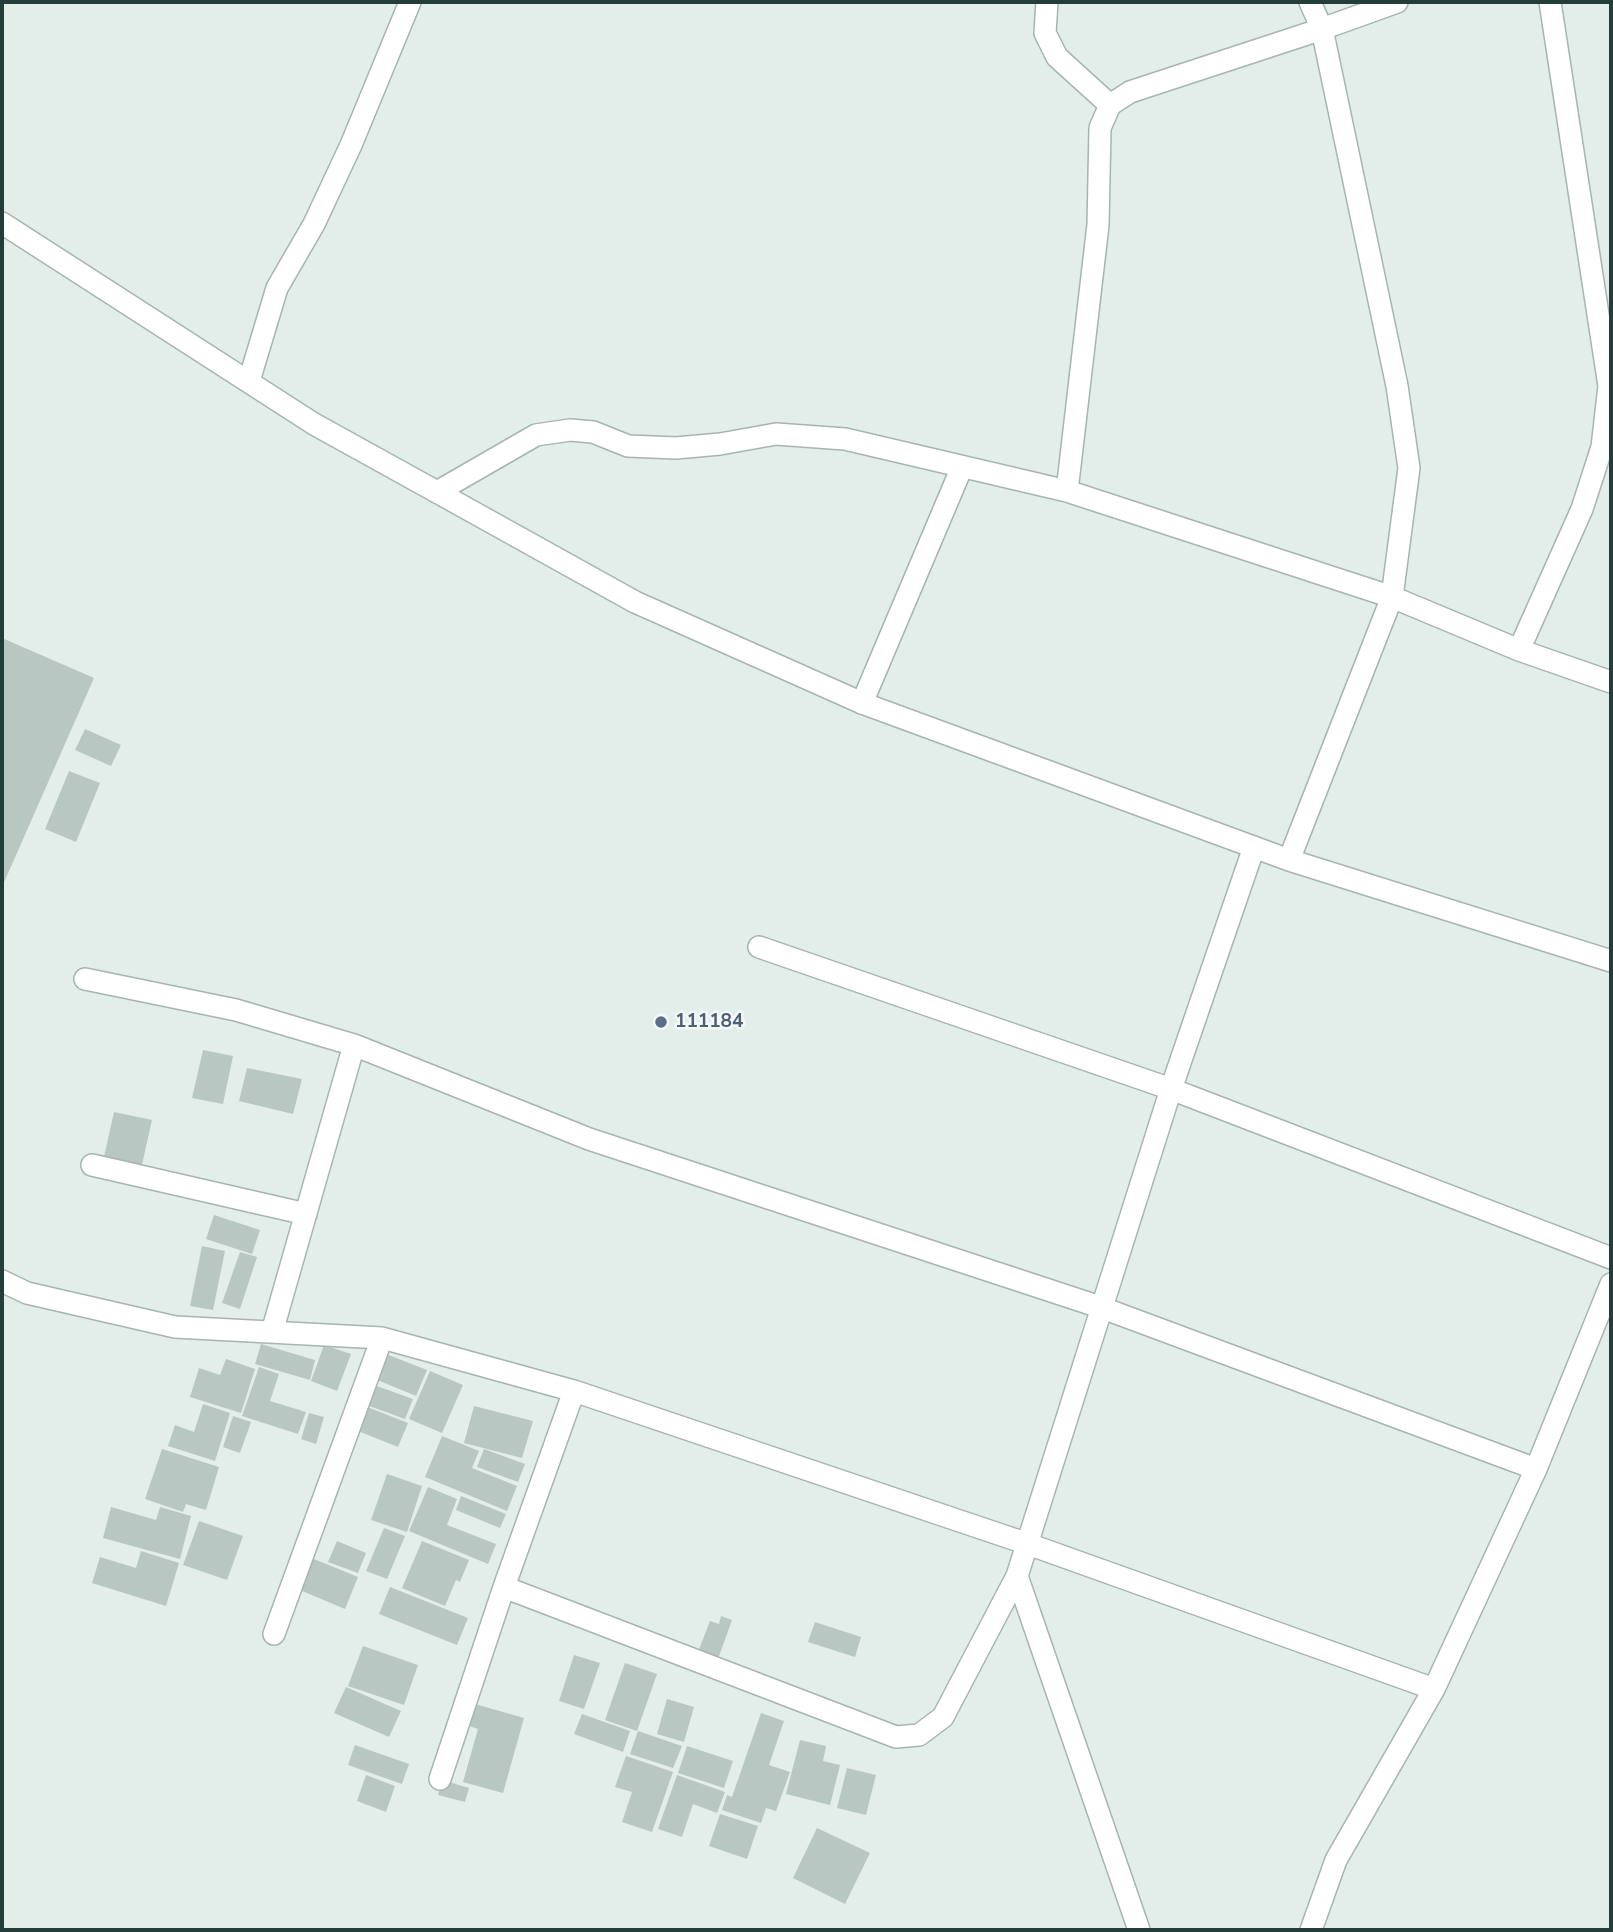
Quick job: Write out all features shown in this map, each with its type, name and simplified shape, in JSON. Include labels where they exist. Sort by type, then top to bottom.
[{"type":"street","points":[[249,382],[277,288],[314,224],[330,190],[410,2]]},
{"type":"street","points":[[1046,2],[1045,33],[1057,57],[1110,105]]},
{"type":"street","points":[[1289,860],[1392,597],[1409,468],[1397,386],[1322,29],[1310,2]]},
{"type":"street","points":[[1067,491],[1098,225],[1100,128],[1110,105],[1130,92],[1397,2]]},
{"type":"street","points":[[1519,650],[1582,509],[1602,447],[1609,386],[1550,2]]},
{"type":"street","points":[[2,223],[314,424],[635,602],[862,703],[1289,860],[1611,961]]},
{"type":"street","points":[[437,492],[536,435],[570,430],[593,432],[628,446],[677,448],[776,434],[845,439],[1067,491],[1392,597],[1519,650],[1611,682]]},
{"type":"street","points":[[862,703],[962,467]]},
{"type":"street","points":[[504,1587],[896,1737],[919,1735],[943,1717],[1017,1576],[1100,1307],[1254,847]]},
{"type":"street","points":[[759,947],[1171,1089],[1611,1258]]},
{"type":"street","points":[[85,979],[236,1010],[354,1045],[589,1139],[1100,1307],[1536,1469]]},
{"type":"street","points":[[272,1332],[354,1045]]},
{"type":"street","points":[[92,1165],[306,1214]]},
{"type":"street","points":[[2,1281],[27,1293],[175,1327],[382,1338],[574,1391],[1028,1544],[1434,1689]]},
{"type":"street","points":[[1311,1930],[1336,1860],[1434,1689],[1536,1469],[1611,1284]]},
{"type":"street","points":[[274,1634],[382,1338]]},
{"type":"street","points":[[440,1779],[504,1587],[574,1391]]},
{"type":"street","points":[[1017,1576],[1139,1930]]},
{"type":"building","points":[[2,638],[94,678],[2,887]]},
{"type":"building","points":[[85,729],[121,745],[111,766],[75,750]]},
{"type":"building","points":[[69,771],[100,783],[76,842],[45,829]]},
{"type":"building","points":[[203,1050],[233,1056],[223,1104],[192,1098]]},
{"type":"building","points":[[247,1068],[302,1079],[293,1114],[239,1101]]},
{"type":"building","points":[[114,1112],[152,1120],[141,1169],[103,1161]]},
{"type":"building","points":[[214,1215],[260,1230],[252,1254],[206,1239]]},
{"type":"building","points":[[202,1246],[225,1251],[213,1310],[190,1306]]},
{"type":"building","points":[[240,1252],[257,1257],[240,1309],[222,1303]]},
{"type":"building","points":[[261,1344],[315,1360],[310,1380],[255,1364]]},
{"type":"building","points":[[324,1345],[351,1354],[337,1391],[311,1381]]},
{"type":"building","points":[[386,1354],[427,1370],[416,1396],[375,1379]]},
{"type":"building","points":[[226,1359],[255,1369],[241,1413],[190,1397],[199,1368],[220,1375]]},
{"type":"building","points":[[259,1367],[279,1374],[270,1401],[306,1412],[298,1434],[242,1416]]},
{"type":"building","points":[[430,1371],[463,1385],[442,1433],[409,1419]]},
{"type":"building","points":[[371,1384],[413,1399],[405,1419],[364,1404]]},
{"type":"building","points":[[203,1404],[230,1413],[215,1461],[168,1446],[175,1425],[194,1432]]},
{"type":"building","points":[[362,1405],[408,1423],[398,1447],[353,1429]]},
{"type":"building","points":[[474,1406],[533,1421],[522,1458],[464,1443]]},
{"type":"building","points":[[309,1413],[324,1417],[316,1444],[301,1439]]},
{"type":"building","points":[[233,1416],[251,1422],[240,1453],[223,1447]]},
{"type":"building","points":[[442,1436],[479,1451],[472,1468],[517,1486],[507,1511],[425,1477]]},
{"type":"building","points":[[162,1449],[219,1467],[206,1510],[186,1504],[183,1512],[145,1499]]},
{"type":"building","points":[[484,1449],[525,1464],[518,1482],[477,1467]]},
{"type":"building","points":[[387,1474],[422,1486],[407,1532],[371,1520]]},
{"type":"building","points":[[428,1487],[457,1499],[447,1525],[496,1544],[488,1564],[409,1531]]},
{"type":"building","points":[[461,1496],[506,1514],[500,1528],[456,1510]]},
{"type":"building","points":[[111,1507],[156,1520],[160,1507],[191,1516],[180,1559],[103,1538]]},
{"type":"building","points":[[199,1521],[243,1536],[227,1580],[183,1565]]},
{"type":"building","points":[[384,1528],[405,1536],[387,1579],[366,1571]]},
{"type":"building","points":[[337,1541],[366,1553],[358,1573],[328,1562]]},
{"type":"building","points":[[422,1541],[469,1560],[460,1582],[456,1580],[445,1606],[402,1588]]},
{"type":"building","points":[[141,1551],[179,1563],[166,1606],[92,1583],[100,1557],[136,1568]]},
{"type":"building","points":[[309,1557],[358,1577],[345,1609],[295,1588]]},
{"type":"building","points":[[390,1587],[468,1618],[457,1645],[379,1614]]},
{"type":"building","points":[[721,1616],[732,1620],[718,1659],[698,1652],[710,1621],[719,1624]]},
{"type":"building","points":[[815,1622],[861,1637],[855,1657],[808,1642]]},
{"type":"building","points":[[363,1646],[418,1665],[404,1705],[348,1686]]},
{"type":"building","points":[[574,1655],[600,1663],[584,1709],[559,1701]]},
{"type":"building","points":[[625,1663],[657,1674],[637,1731],[605,1720]]},
{"type":"building","points":[[346,1687],[401,1711],[389,1737],[334,1713]]},
{"type":"building","points":[[667,1699],[694,1707],[684,1742],[657,1734]]},
{"type":"building","points":[[475,1704],[524,1718],[503,1793],[463,1782],[478,1729],[469,1726]]},
{"type":"building","points":[[761,1713],[784,1721],[769,1765],[790,1772],[776,1811],[766,1808],[761,1823],[722,1810],[727,1795],[732,1797]]},
{"type":"building","points":[[582,1714],[630,1731],[623,1752],[574,1734]]},
{"type":"building","points":[[638,1731],[682,1746],[673,1768],[630,1754]]},
{"type":"building","points":[[800,1740],[826,1746],[823,1761],[840,1765],[830,1805],[786,1794]]},
{"type":"building","points":[[355,1745],[409,1764],[402,1784],[348,1765]]},
{"type":"building","points":[[687,1746],[733,1761],[724,1788],[678,1773]]},
{"type":"building","points":[[626,1756],[673,1772],[652,1832],[622,1822],[632,1792],[615,1787]]},
{"type":"building","points":[[847,1768],[876,1775],[866,1815],[837,1808]]},
{"type":"building","points":[[366,1775],[395,1786],[386,1812],[357,1801]]},
{"type":"building","points":[[677,1775],[725,1792],[717,1813],[693,1804],[682,1837],[658,1829]]},
{"type":"building","points":[[442,1780],[469,1788],[465,1802],[438,1795]]},
{"type":"building","points":[[720,1814],[758,1826],[747,1859],[709,1846]]},
{"type":"building","points":[[817,1828],[870,1853],[845,1904],[793,1878]]},
{"type":"place","name":"111184","points":[[661,1022]]}]
